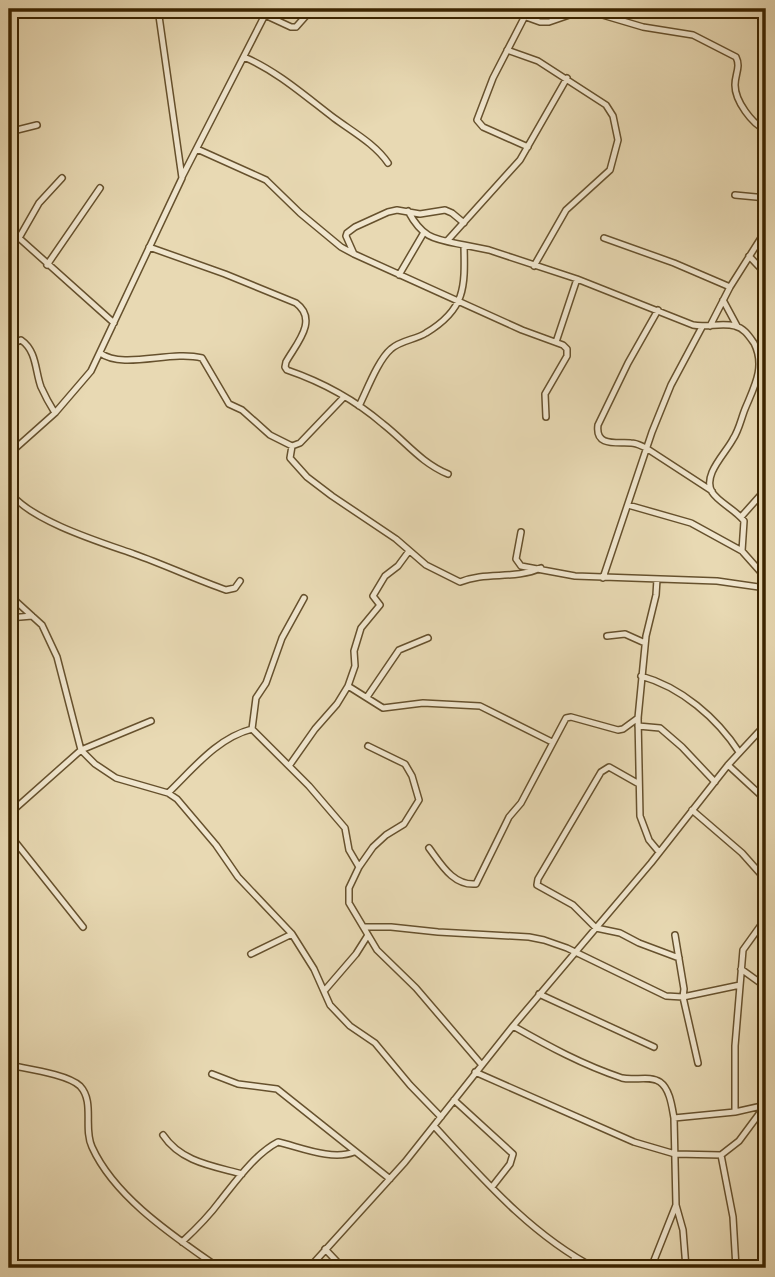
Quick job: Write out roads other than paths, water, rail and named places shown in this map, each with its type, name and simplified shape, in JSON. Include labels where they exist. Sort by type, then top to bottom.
[{"type":"street","points":[[158,9],[182,178]]},
{"type":"street","points":[[9,454],[55,413],[91,371],[182,178],[267,12],[296,27],[312,9]]},
{"type":"street","points":[[504,9],[549,22],[589,11],[643,27],[693,35],[738,61],[734,81],[739,100],[755,123],[766,130]]},
{"type":"street","points":[[524,16],[493,78],[477,120],[483,127],[528,147]]},
{"type":"street","points":[[507,50],[529,57],[567,78],[610,109],[618,140],[610,170],[566,210],[534,266]]},
{"type":"street","points":[[244,57],[285,80],[374,147],[388,163]]},
{"type":"street","points":[[447,242],[520,160],[567,78]]},
{"type":"street","points":[[9,132],[37,125]]},
{"type":"street","points":[[197,149],[266,180],[341,247],[567,349],[567,356],[545,394],[546,417]]},
{"type":"street","points":[[19,238],[39,203],[62,178]]},
{"type":"street","points":[[47,265],[100,188]]},
{"type":"street","points":[[735,195],[766,198]]},
{"type":"street","points":[[354,254],[346,236],[349,230],[388,212],[408,211],[420,214],[445,210],[464,223]]},
{"type":"street","points":[[408,211],[423,234],[447,242],[489,250],[577,279],[692,326],[737,326]]},
{"type":"street","points":[[9,229],[114,323]]},
{"type":"street","points":[[710,326],[730,287],[766,230]]},
{"type":"street","points":[[399,275],[423,234]]},
{"type":"street","points":[[604,238],[730,287]]},
{"type":"street","points":[[359,406],[390,349],[425,334],[447,316],[459,301],[465,285],[464,245]]},
{"type":"street","points":[[149,247],[225,274],[303,308],[307,316],[306,327],[285,367],[326,385],[359,406],[382,422],[426,463],[448,474]]},
{"type":"street","points":[[749,256],[766,274]]},
{"type":"street","points":[[556,342],[577,279]]},
{"type":"street","points":[[723,300],[737,326],[748,334],[766,362]]},
{"type":"street","points":[[658,310],[628,363],[597,431],[599,437],[605,442],[636,443],[712,491],[741,517],[745,525],[741,551]]},
{"type":"street","points":[[603,578],[671,384],[702,327]]},
{"type":"street","points":[[9,345],[21,340],[26,344],[35,359],[42,389],[55,413]]},
{"type":"street","points":[[100,353],[113,360],[183,354],[202,358],[229,404],[243,410],[270,435],[292,446],[300,443],[344,397]]},
{"type":"street","points":[[712,491],[711,475],[735,436],[755,388],[760,356]]},
{"type":"street","points":[[292,446],[289,458],[307,477],[396,539],[426,565],[460,582],[479,575],[503,577],[541,568]]},
{"type":"street","points":[[741,517],[766,489]]},
{"type":"street","points":[[10,496],[55,524],[226,590],[235,588],[240,581]]},
{"type":"street","points":[[628,505],[691,523],[741,551],[766,578]]},
{"type":"street","points":[[521,532],[516,559],[521,566],[575,576],[717,581],[766,588]]},
{"type":"street","points":[[289,766],[348,686],[355,666],[354,652],[361,628],[380,605],[373,596],[386,576],[409,551]]},
{"type":"street","points":[[657,579],[645,643],[638,722],[640,816],[649,840],[659,852]]},
{"type":"street","points":[[9,594],[42,625],[57,657],[81,750],[95,764],[116,778],[169,793],[189,811],[238,877],[292,934],[325,990],[330,1005],[350,1026],[375,1043],[441,1117]]},
{"type":"street","points":[[252,729],[256,698],[266,683],[282,638],[304,598]]},
{"type":"street","points":[[9,609],[14,600]]},
{"type":"street","points":[[9,618],[32,616]]},
{"type":"street","points":[[607,636],[625,634],[645,643]]},
{"type":"street","points":[[367,698],[399,650],[428,638]]},
{"type":"street","points":[[641,676],[657,680],[680,692],[714,721],[739,752]]},
{"type":"street","points":[[348,686],[383,708],[410,703],[480,706],[551,742]]},
{"type":"street","points":[[429,848],[452,876],[472,885],[476,884],[492,848],[509,817],[521,803],[566,718],[618,730],[638,722],[660,728],[715,782]]},
{"type":"street","points":[[9,814],[81,750],[151,721]]},
{"type":"street","points":[[309,1268],[390,1179],[481,1064],[739,752],[766,724]]},
{"type":"street","points":[[252,729],[345,828],[349,850],[359,867]]},
{"type":"street","points":[[169,793],[219,744],[233,735],[252,729]]},
{"type":"street","points":[[368,746],[405,764],[412,776],[419,800],[404,824],[373,847],[359,867],[348,894],[351,910],[377,950],[415,988],[481,1064]]},
{"type":"street","points":[[729,765],[766,800]]},
{"type":"street","points":[[639,784],[609,767],[601,772],[537,885],[573,905],[596,928],[620,933],[679,958]]},
{"type":"street","points":[[692,810],[742,853],[766,880]]},
{"type":"street","points":[[9,834],[83,927]]},
{"type":"street","points":[[735,1112],[735,1046],[741,969],[746,943],[766,918]]},
{"type":"street","points":[[364,927],[529,937],[576,952],[666,996],[684,997],[740,985]]},
{"type":"street","points":[[251,954],[292,934]]},
{"type":"street","points":[[325,990],[356,954],[368,935]]},
{"type":"street","points":[[674,935],[698,1063]]},
{"type":"street","points":[[741,969],[766,987]]},
{"type":"street","points":[[539,994],[654,1047]]},
{"type":"street","points":[[513,1026],[583,1064],[626,1079],[661,1082],[674,1118],[676,1205],[683,1230],[686,1268]]},
{"type":"street","points":[[9,1065],[69,1079],[79,1086],[88,1097],[88,1137],[100,1160],[130,1199],[182,1242],[219,1268]]},
{"type":"street","points":[[475,1072],[634,1142],[675,1154],[721,1155],[739,1141],[764,1108]]},
{"type":"street","points":[[212,1074],[238,1084],[278,1089],[390,1179]]},
{"type":"street","points":[[454,1100],[513,1154],[510,1164],[492,1187]]},
{"type":"street","points":[[674,1118],[764,1108]]},
{"type":"street","points":[[434,1126],[524,1218],[575,1258],[595,1268]]},
{"type":"street","points":[[163,1135],[177,1152],[195,1161],[242,1174]]},
{"type":"street","points":[[182,1242],[270,1146],[278,1142],[323,1153],[347,1155],[354,1152]]},
{"type":"street","points":[[721,1155],[733,1217],[736,1268]]},
{"type":"street","points":[[651,1268],[676,1205]]},
{"type":"street","points":[[325,1249],[343,1268]]},
{"type":"street","points":[[568,1268],[575,1258]]}]
